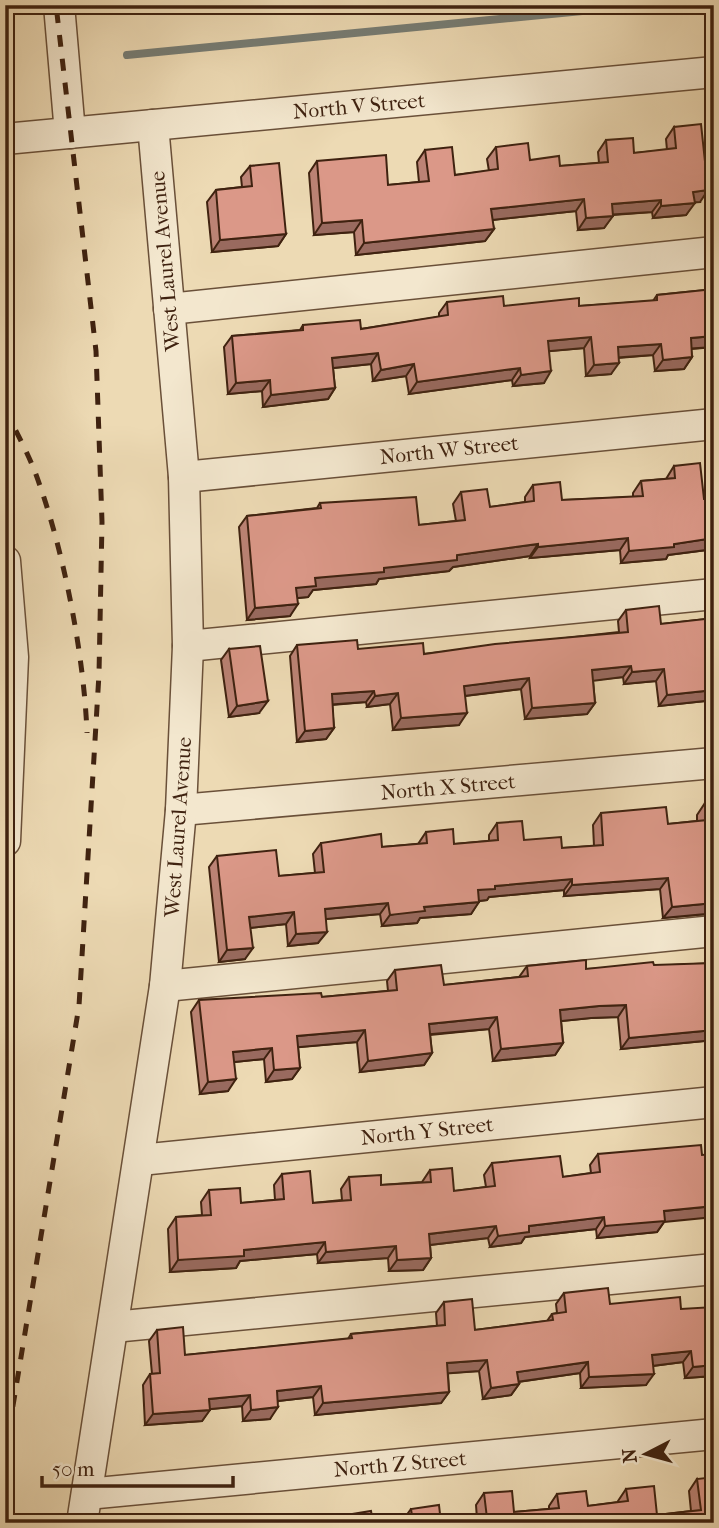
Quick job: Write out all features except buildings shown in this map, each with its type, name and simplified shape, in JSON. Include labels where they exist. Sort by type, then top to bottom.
[{"type":"street","points":[[59,5],[70,133]]},
{"type":"street","name":"North V Street","points":[[5,139],[714,72]]},
{"type":"street","name":"West Laurel Avenue","points":[[82,1523],[165,986],[181,810],[188,646],[184,477],[153,125]]},
{"type":"street","points":[[169,309],[714,252]]},
{"type":"street","name":"North W Street","points":[[184,477],[714,424]]},
{"type":"street","points":[[5,561],[13,657],[5,841]]},
{"type":"street","points":[[188,646],[714,594]]},
{"type":"street","name":"North X Street","points":[[181,810],[714,763]]},
{"type":"street","points":[[165,986],[714,930]]},
{"type":"street","name":"North Y Street","points":[[140,1160],[714,1102]]},
{"type":"street","points":[[113,1327],[714,1269]]},
{"type":"street","name":"North Z Street","points":[[87,1494],[714,1434]]},
{"type":"waterway","points":[[127,55],[644,5]]},
{"type":"railway","points":[[5,1454],[79,1006],[99,674],[102,522],[96,351],[56,5]]},
{"type":"railway","points":[[5,409],[35,472],[55,533],[77,635],[87,733]]}]
